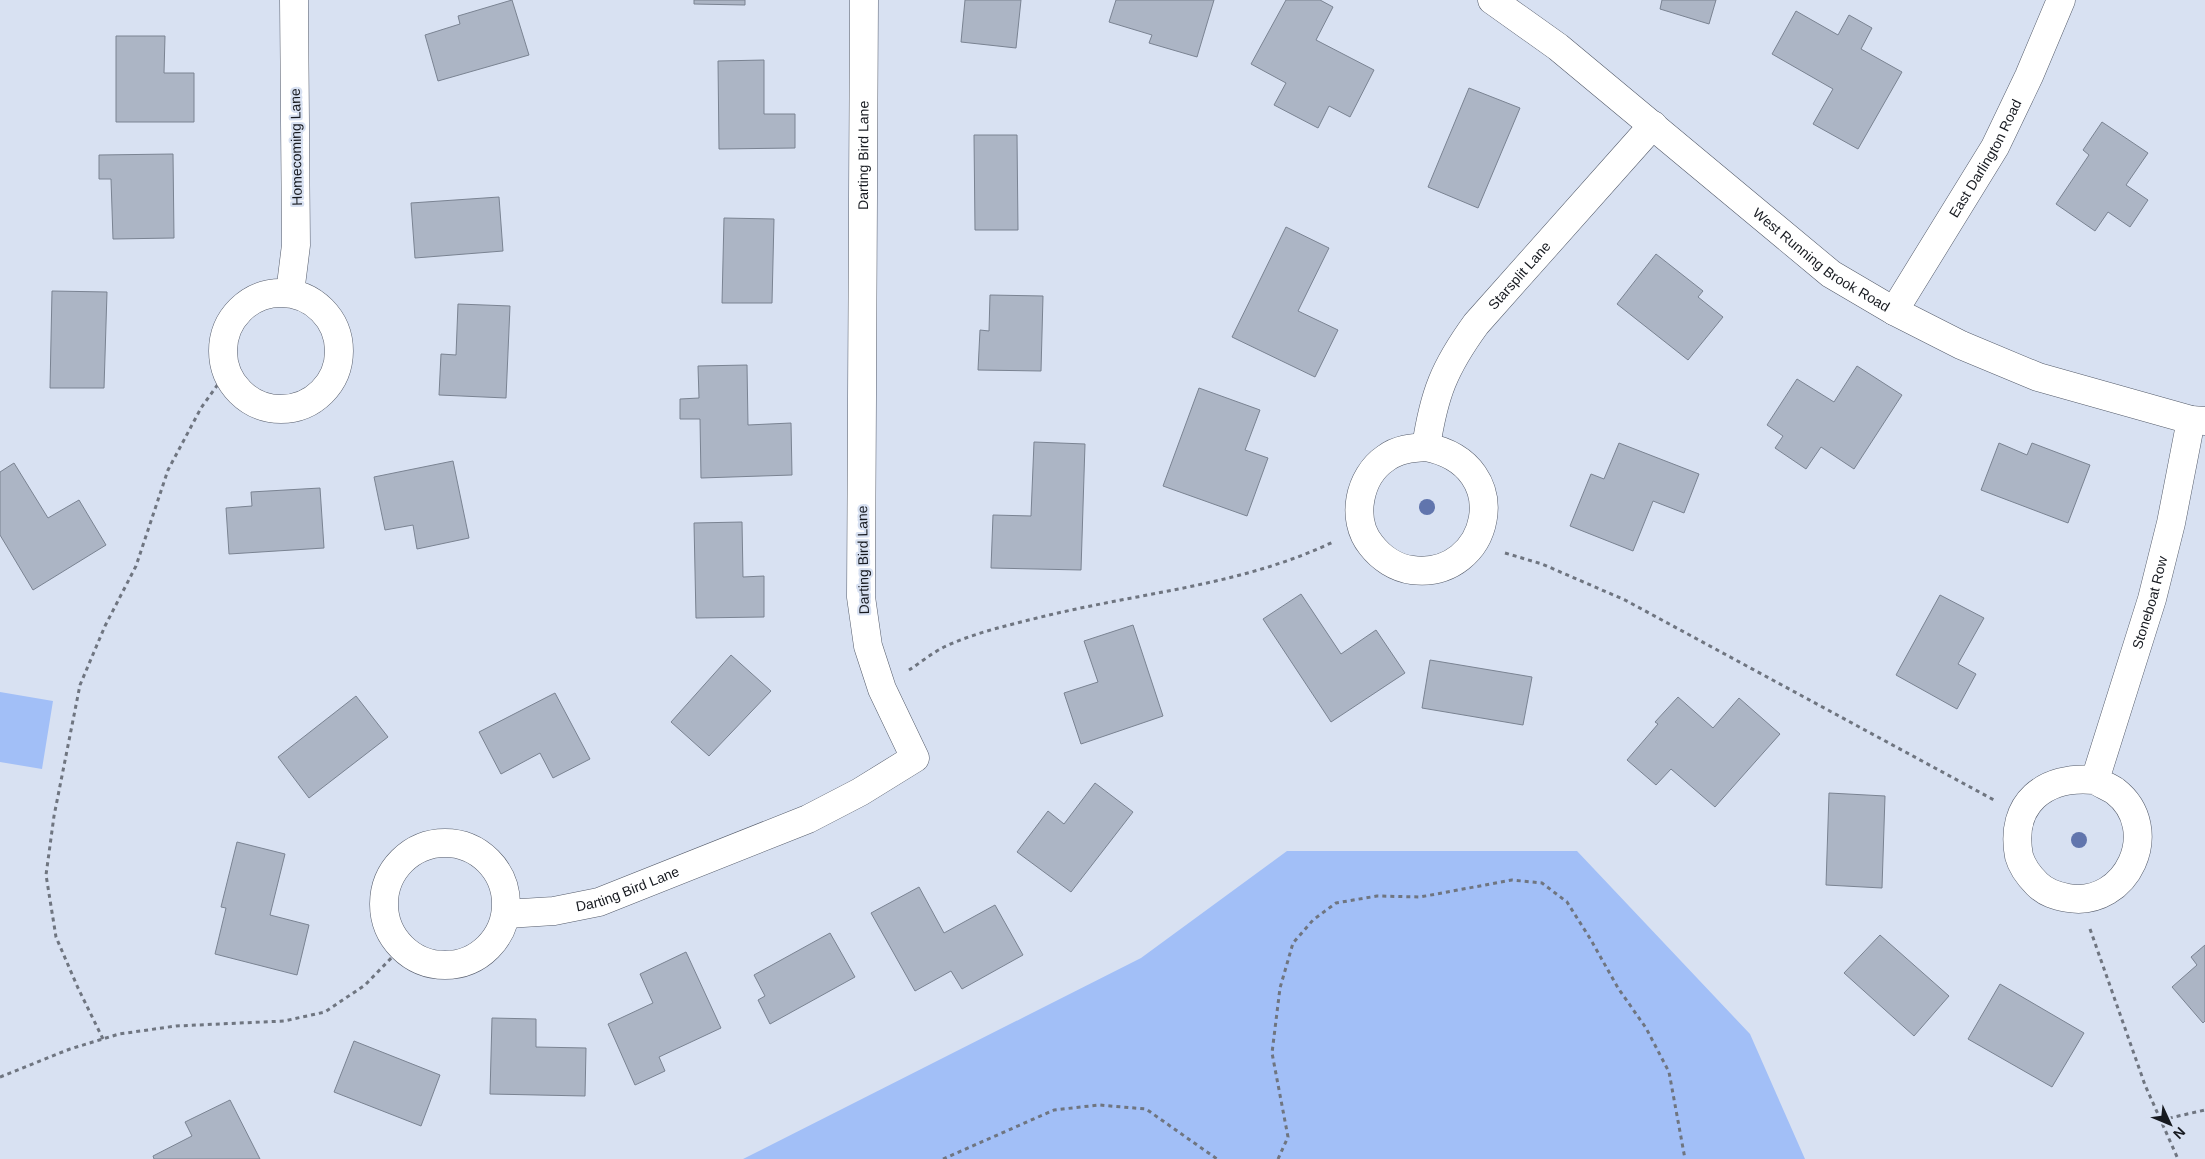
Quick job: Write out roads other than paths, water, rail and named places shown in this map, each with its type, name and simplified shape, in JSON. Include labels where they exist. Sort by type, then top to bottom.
[{"type":"street","name":"Homecoming Lane","points":[[290,293],[296,245],[294,0]]},
{"type":"street","name":"Darting Bird Lane","points":[[506,914],[554,911],[599,902],[808,819],[876,782],[915,758],[882,689],[868,646],[861,597],[864,0]]},
{"type":"street","name":"West Running Brook Road","points":[[1492,0],[1558,47],[1824,268],[1894,311],[1961,345],[2038,377],[2198,420]]},
{"type":"street","name":"East Darlington Road","points":[[1894,311],[1995,147],[2062,0]]},
{"type":"street","name":"Starsplit Lane","points":[[1426,447],[1432,408],[1456,352],[1476,324],[1653,125]]},
{"type":"street","points":[[290,293],[308,298],[323,309],[332,321],[339,342],[339,363],[332,380],[316,398],[295,408],[280,410],[263,406],[246,398],[236,388],[226,373],[222,355],[223,341],[231,320],[242,306],[262,295],[290,293]]},
{"type":"street","name":"Stoneboat Row","points":[[2095,780],[2152,599],[2198,420]]},
{"type":"street","points":[[1426,447],[1442,450],[1461,460],[1472,471],[1480,488],[1484,507],[1482,523],[1473,544],[1457,560],[1440,568],[1421,571],[1404,569],[1379,554],[1370,544],[1362,528],[1359,508],[1361,493],[1371,472],[1386,457],[1406,448],[1426,447]]},
{"type":"street","points":[[2076,778],[2095,780],[2115,791],[2130,808],[2137,825],[2138,844],[2134,861],[2123,879],[2105,893],[2080,900],[2055,896],[2030,877],[2020,861],[2017,843],[2022,815],[2033,797],[2053,783],[2076,778]]},
{"type":"street","points":[[452,843],[480,853],[497,871],[505,890],[506,914],[500,932],[485,950],[467,961],[448,966],[424,962],[401,948],[386,922],[384,900],[390,875],[409,854],[428,845],[452,843]]}]
